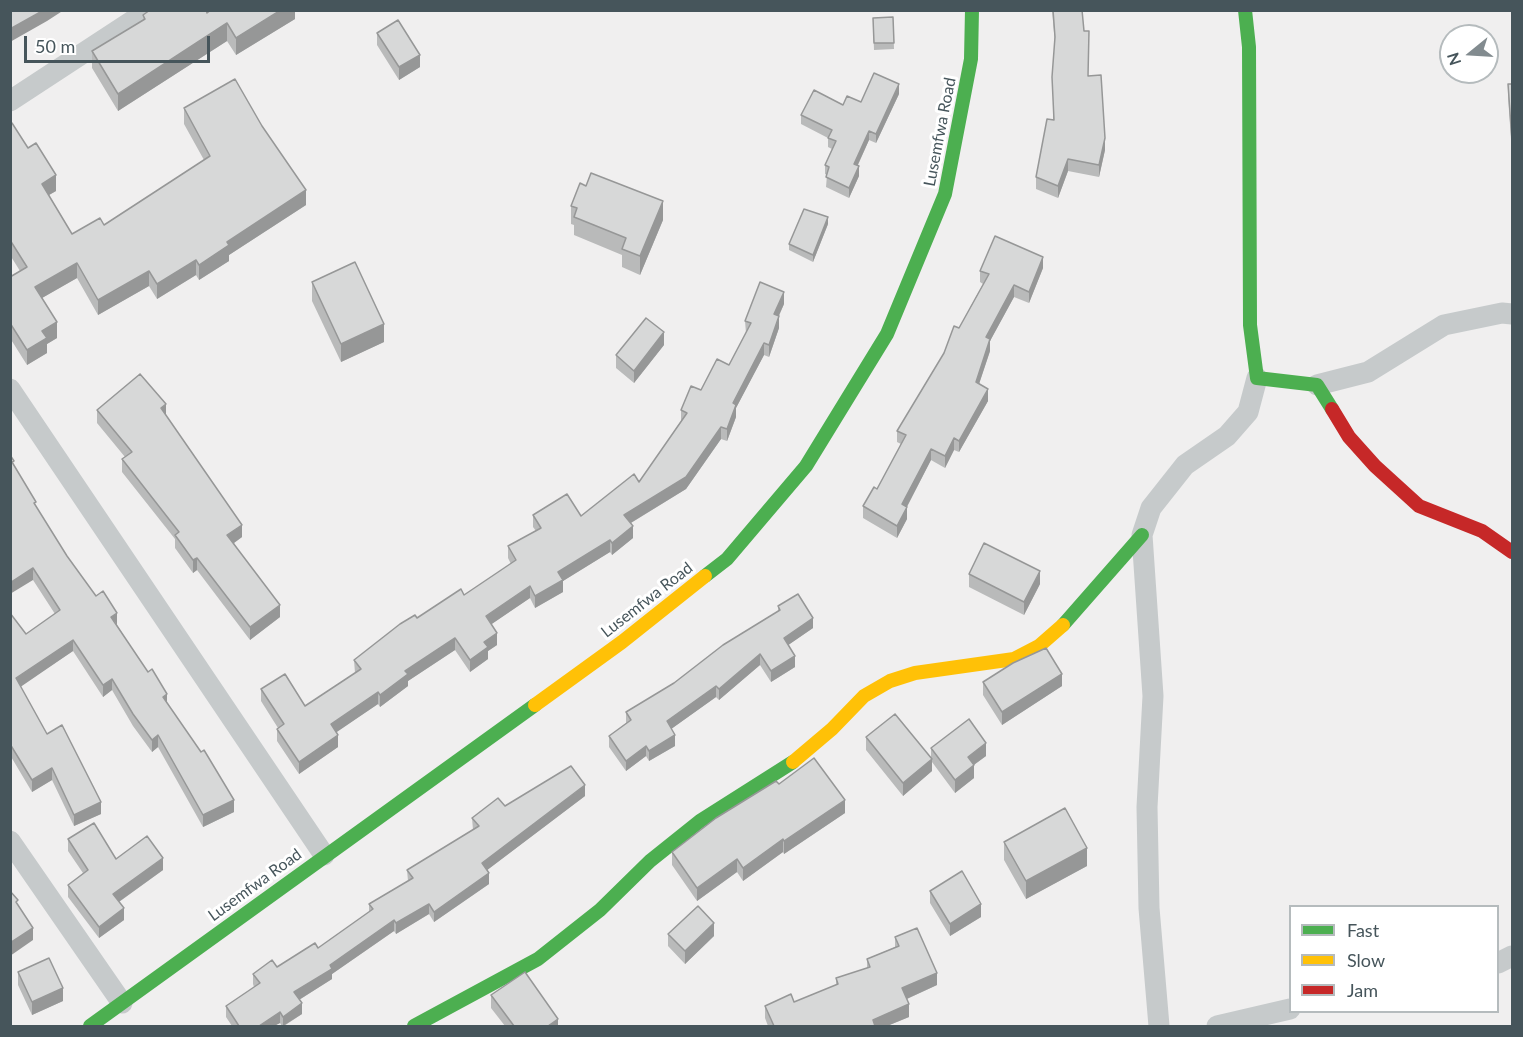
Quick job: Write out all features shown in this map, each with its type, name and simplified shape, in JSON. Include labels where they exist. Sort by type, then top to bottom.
[{"type":"street","points":[[10,101],[149,10]]},
{"type":"street","name":"Lusemfwa Road","points":[[90,1026],[622,642],[727,559],[806,466],[887,334],[945,194],[971,59],[972,10]]},
{"type":"street","points":[[1159,1026],[1149,908],[1147,807],[1153,696],[1142,535],[1151,508],[1185,465],[1227,436],[1248,412],[1257,378],[1249,304],[1249,47],[1245,10]]},
{"type":"street","points":[[1257,378],[1317,386],[1368,372],[1444,324],[1502,313],[1512,314]]},
{"type":"street","points":[[1317,386],[1349,437],[1375,466],[1419,506],[1482,531],[1512,552]]},
{"type":"street","points":[[10,389],[324,855]]},
{"type":"street","points":[[414,1026],[537,959],[600,910],[650,861],[700,821],[783,770],[832,729],[864,696],[890,681],[915,673],[1014,659],[1039,646],[1062,627],[1115,563],[1142,535]]},
{"type":"street","points":[[10,841],[122,1003]]},
{"type":"street","points":[[1217,1026],[1289,1009]]},
{"type":"building","points":[[10,10],[44,10],[10,29]]},
{"type":"building","points":[[150,10],[206,10],[207,13],[211,10],[281,10],[236,38],[227,23],[118,94],[92,51],[145,19],[143,15]]},
{"type":"building","points":[[1053,10],[1082,10],[1084,31],[1089,31],[1088,76],[1101,75],[1105,138],[1099,165],[1068,159],[1058,186],[1036,177],[1047,119],[1054,120]]},
{"type":"building","points":[[893,17],[894,43],[874,43],[873,18]]},
{"type":"building","points":[[398,20],[420,55],[399,67],[377,33]]},
{"type":"building","points":[[874,73],[899,84],[876,134],[869,131],[854,164],[859,166],[849,188],[826,177],[829,167],[825,165],[836,141],[828,138],[832,130],[801,115],[814,90],[843,105],[847,96],[861,102]]},
{"type":"building","points":[[235,79],[262,126],[306,190],[227,242],[229,245],[199,265],[196,260],[157,284],[149,271],[98,300],[77,263],[35,287],[57,322],[42,331],[47,338],[27,350],[10,323],[10,277],[27,267],[10,240],[10,124],[12,123],[28,148],[36,143],[56,175],[42,184],[72,234],[100,218],[104,225],[210,156],[184,108]]},
{"type":"building","points":[[1508,84],[1512,84],[1512,140]]},
{"type":"building","points":[[591,173],[663,201],[640,256],[622,249],[626,238],[574,217],[577,208],[571,206],[580,183],[586,186]]},
{"type":"building","points":[[804,209],[828,217],[813,255],[789,244]]},
{"type":"building","points":[[995,236],[1043,257],[1029,292],[1014,285],[986,337],[990,339],[976,382],[988,389],[959,441],[954,438],[945,456],[931,449],[902,504],[907,507],[897,526],[863,506],[874,487],[877,489],[906,435],[897,431],[944,353],[954,326],[959,328],[989,274],[980,271]]},
{"type":"building","points":[[355,262],[384,324],[341,344],[312,282]]},
{"type":"building","points":[[760,282],[784,292],[774,314],[779,316],[769,345],[764,343],[733,403],[736,405],[727,429],[721,427],[686,477],[624,515],[633,526],[612,543],[610,540],[558,572],[563,580],[535,596],[530,586],[486,616],[497,633],[484,642],[488,647],[470,660],[455,638],[405,671],[408,674],[380,695],[378,692],[331,724],[338,735],[299,762],[277,729],[284,724],[261,689],[285,674],[305,706],[361,669],[354,660],[400,624],[415,615],[417,618],[461,589],[464,595],[516,560],[508,546],[541,528],[533,515],[567,494],[581,516],[634,474],[639,482],[687,413],[681,410],[691,386],[701,390],[717,359],[729,365],[751,323],[745,321]]},
{"type":"building","points":[[646,318],[664,332],[634,371],[616,355]]},
{"type":"building","points":[[140,374],[166,404],[161,408],[242,525],[227,535],[280,605],[250,627],[197,558],[193,560],[175,535],[179,532],[122,459],[132,452],[97,410]]},
{"type":"building","points":[[10,455],[36,502],[34,503],[67,556],[96,596],[103,591],[117,613],[111,617],[148,672],[152,669],[167,694],[163,697],[201,752],[204,750],[234,800],[203,815],[158,735],[152,740],[112,679],[103,685],[73,640],[16,678],[47,734],[62,725],[101,802],[74,815],[52,768],[32,780],[10,744],[10,613],[26,634],[60,610],[33,568],[10,583]]},
{"type":"building","points":[[984,543],[1040,571],[1024,602],[969,574]]},
{"type":"building","points":[[798,594],[813,618],[784,638],[795,656],[771,671],[760,654],[719,689],[716,686],[667,721],[675,735],[649,751],[646,746],[626,761],[609,736],[631,720],[626,712],[674,683],[723,645],[780,610],[778,606]]},
{"type":"building","points":[[1046,648],[1062,674],[1002,712],[983,682],[1013,663]]},
{"type":"building","points":[[895,714],[932,759],[903,783],[866,737]]},
{"type":"building","points":[[969,719],[986,743],[968,757],[974,765],[955,780],[931,748]]},
{"type":"building","points":[[814,758],[845,800],[784,841],[783,839],[743,868],[737,859],[697,888],[672,852],[716,818],[776,781],[779,784]]},
{"type":"building","points":[[571,766],[585,785],[482,863],[489,873],[434,912],[429,904],[396,923],[394,920],[330,965],[332,969],[294,992],[302,1003],[283,1017],[280,1012],[259,1026],[239,1026],[226,1006],[260,983],[253,974],[272,960],[277,967],[315,943],[318,948],[373,909],[369,904],[413,878],[407,870],[479,826],[472,818],[498,798],[505,806]]},
{"type":"building","points":[[1065,808],[1087,848],[1026,881],[1004,842]]},
{"type":"building","points":[[94,823],[116,859],[147,836],[163,858],[113,894],[124,908],[99,927],[68,885],[88,870],[68,839]]},
{"type":"building","points":[[962,871],[981,904],[950,924],[930,891]]},
{"type":"building","points":[[10,891],[18,900],[16,902],[33,928],[10,943]]},
{"type":"building","points":[[698,906],[714,923],[685,951],[668,934]]},
{"type":"building","points":[[917,928],[937,973],[902,988],[909,1004],[873,1020],[875,1026],[774,1026],[765,1006],[791,994],[794,1002],[838,984],[836,978],[870,967],[867,959],[899,946],[895,937]]},
{"type":"building","points":[[49,958],[63,988],[32,1002],[18,972]]},
{"type":"building","points":[[525,972],[558,1019],[548,1026],[514,1026],[491,995]]},
{"type":"traffic: fast","points":[[705,576],[727,559],[806,466],[887,334],[945,194],[971,59],[972,10]]},
{"type":"traffic: fast","points":[[1245,10],[1249,47],[1250,325],[1257,378],[1317,385],[1332,409]]},
{"type":"traffic: fast","points":[[1063,625],[1142,535]]},
{"type":"traffic: fast","points":[[90,1026],[535,705]]},
{"type":"traffic: fast","points":[[414,1026],[538,959],[600,910],[650,861],[700,821],[793,762]]},
{"type":"traffic: slow","points":[[535,705],[622,642],[705,576]]},
{"type":"traffic: slow","points":[[793,762],[832,729],[864,696],[890,681],[915,673],[1014,659],[1039,646],[1063,625]]},
{"type":"traffic: jam","points":[[1332,409],[1349,437],[1375,466],[1419,506],[1482,531],[1512,552]]}]
